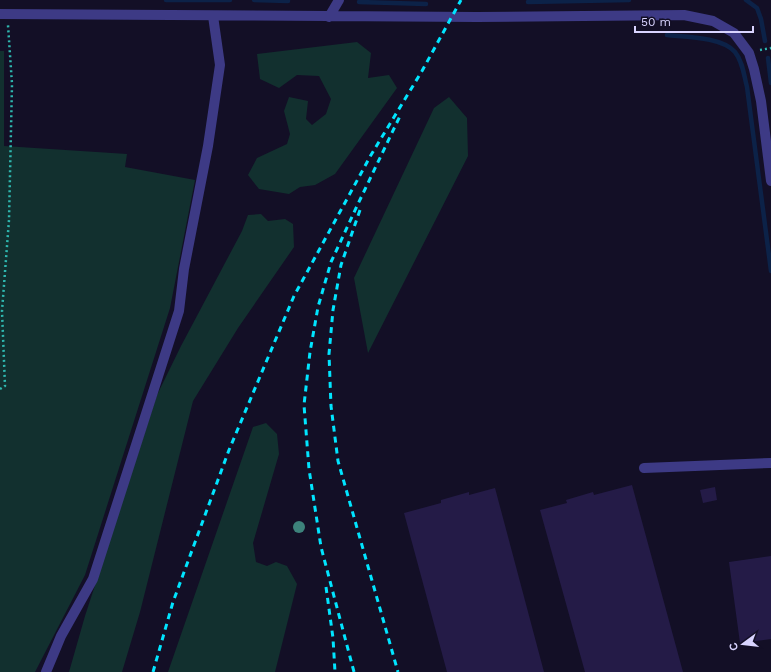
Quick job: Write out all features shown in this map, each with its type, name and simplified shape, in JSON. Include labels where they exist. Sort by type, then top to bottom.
[{"type":"street","points":[[329,16],[339,0]]},
{"type":"street","points":[[3,14],[451,17],[684,16],[713,21],[734,33],[749,53],[761,101],[771,180]]},
{"type":"street","points":[[46,672],[61,636],[93,580],[179,311],[184,269],[208,146],[220,65],[213,16]]},
{"type":"street","points":[[644,468],[771,463]]},
{"type":"path","points":[[0,389],[5,386],[2,311],[9,220],[12,91],[3,14]]},
{"type":"green space","points":[[357,42],[371,53],[368,78],[389,75],[397,88],[335,174],[315,185],[300,187],[289,194],[259,189],[248,175],[257,158],[287,144],[290,134],[284,111],[289,97],[308,101],[306,119],[312,125],[326,114],[331,99],[319,76],[297,75],[279,88],[260,79],[257,54]]},
{"type":"green space","points":[[0,51],[4,51],[4,146],[127,154],[125,167],[195,180],[170,308],[85,575],[35,672],[0,672]]},
{"type":"green space","points":[[449,97],[467,118],[468,156],[368,353],[354,278],[434,108]]},
{"type":"green space","points":[[261,214],[268,221],[285,219],[293,224],[294,247],[238,328],[193,401],[140,612],[122,672],[69,672],[85,616],[157,395],[181,346],[242,231],[248,215]]},
{"type":"green space","points":[[266,423],[277,434],[279,454],[253,543],[256,562],[267,566],[276,562],[287,566],[297,584],[275,672],[168,672],[253,427]]},
{"type":"building","points":[[632,485],[683,672],[585,672],[540,510],[567,503],[566,500],[593,492],[594,495]]},
{"type":"building","points":[[715,487],[717,500],[703,503],[700,490]]},
{"type":"building","points":[[495,488],[544,672],[447,672],[404,513],[441,503],[441,500],[469,492],[469,495]]},
{"type":"building","points":[[771,556],[771,639],[740,643],[729,562]]},
{"type":"waterway","points":[[166,0],[230,0]]},
{"type":"waterway","points":[[254,0],[288,1]]},
{"type":"waterway","points":[[528,2],[629,0]]},
{"type":"waterway","points":[[746,0],[757,8],[761,19],[765,41]]},
{"type":"waterway","points":[[359,2],[426,4]]},
{"type":"waterway","points":[[667,35],[693,37],[722,43],[735,52],[740,60],[747,87],[771,271]]},
{"type":"waterway","points":[[768,58],[771,83]]},
{"type":"railway","points":[[153,672],[173,602],[229,450],[294,296],[371,155],[422,71],[461,0]]},
{"type":"railway","points":[[354,672],[321,547],[309,469],[304,405],[310,352],[318,307],[331,262],[400,116]]},
{"type":"railway","points":[[360,210],[341,265],[333,310],[329,354],[331,406],[338,461],[398,672]]},
{"type":"railway","points":[[326,587],[333,638],[335,672]]}]
